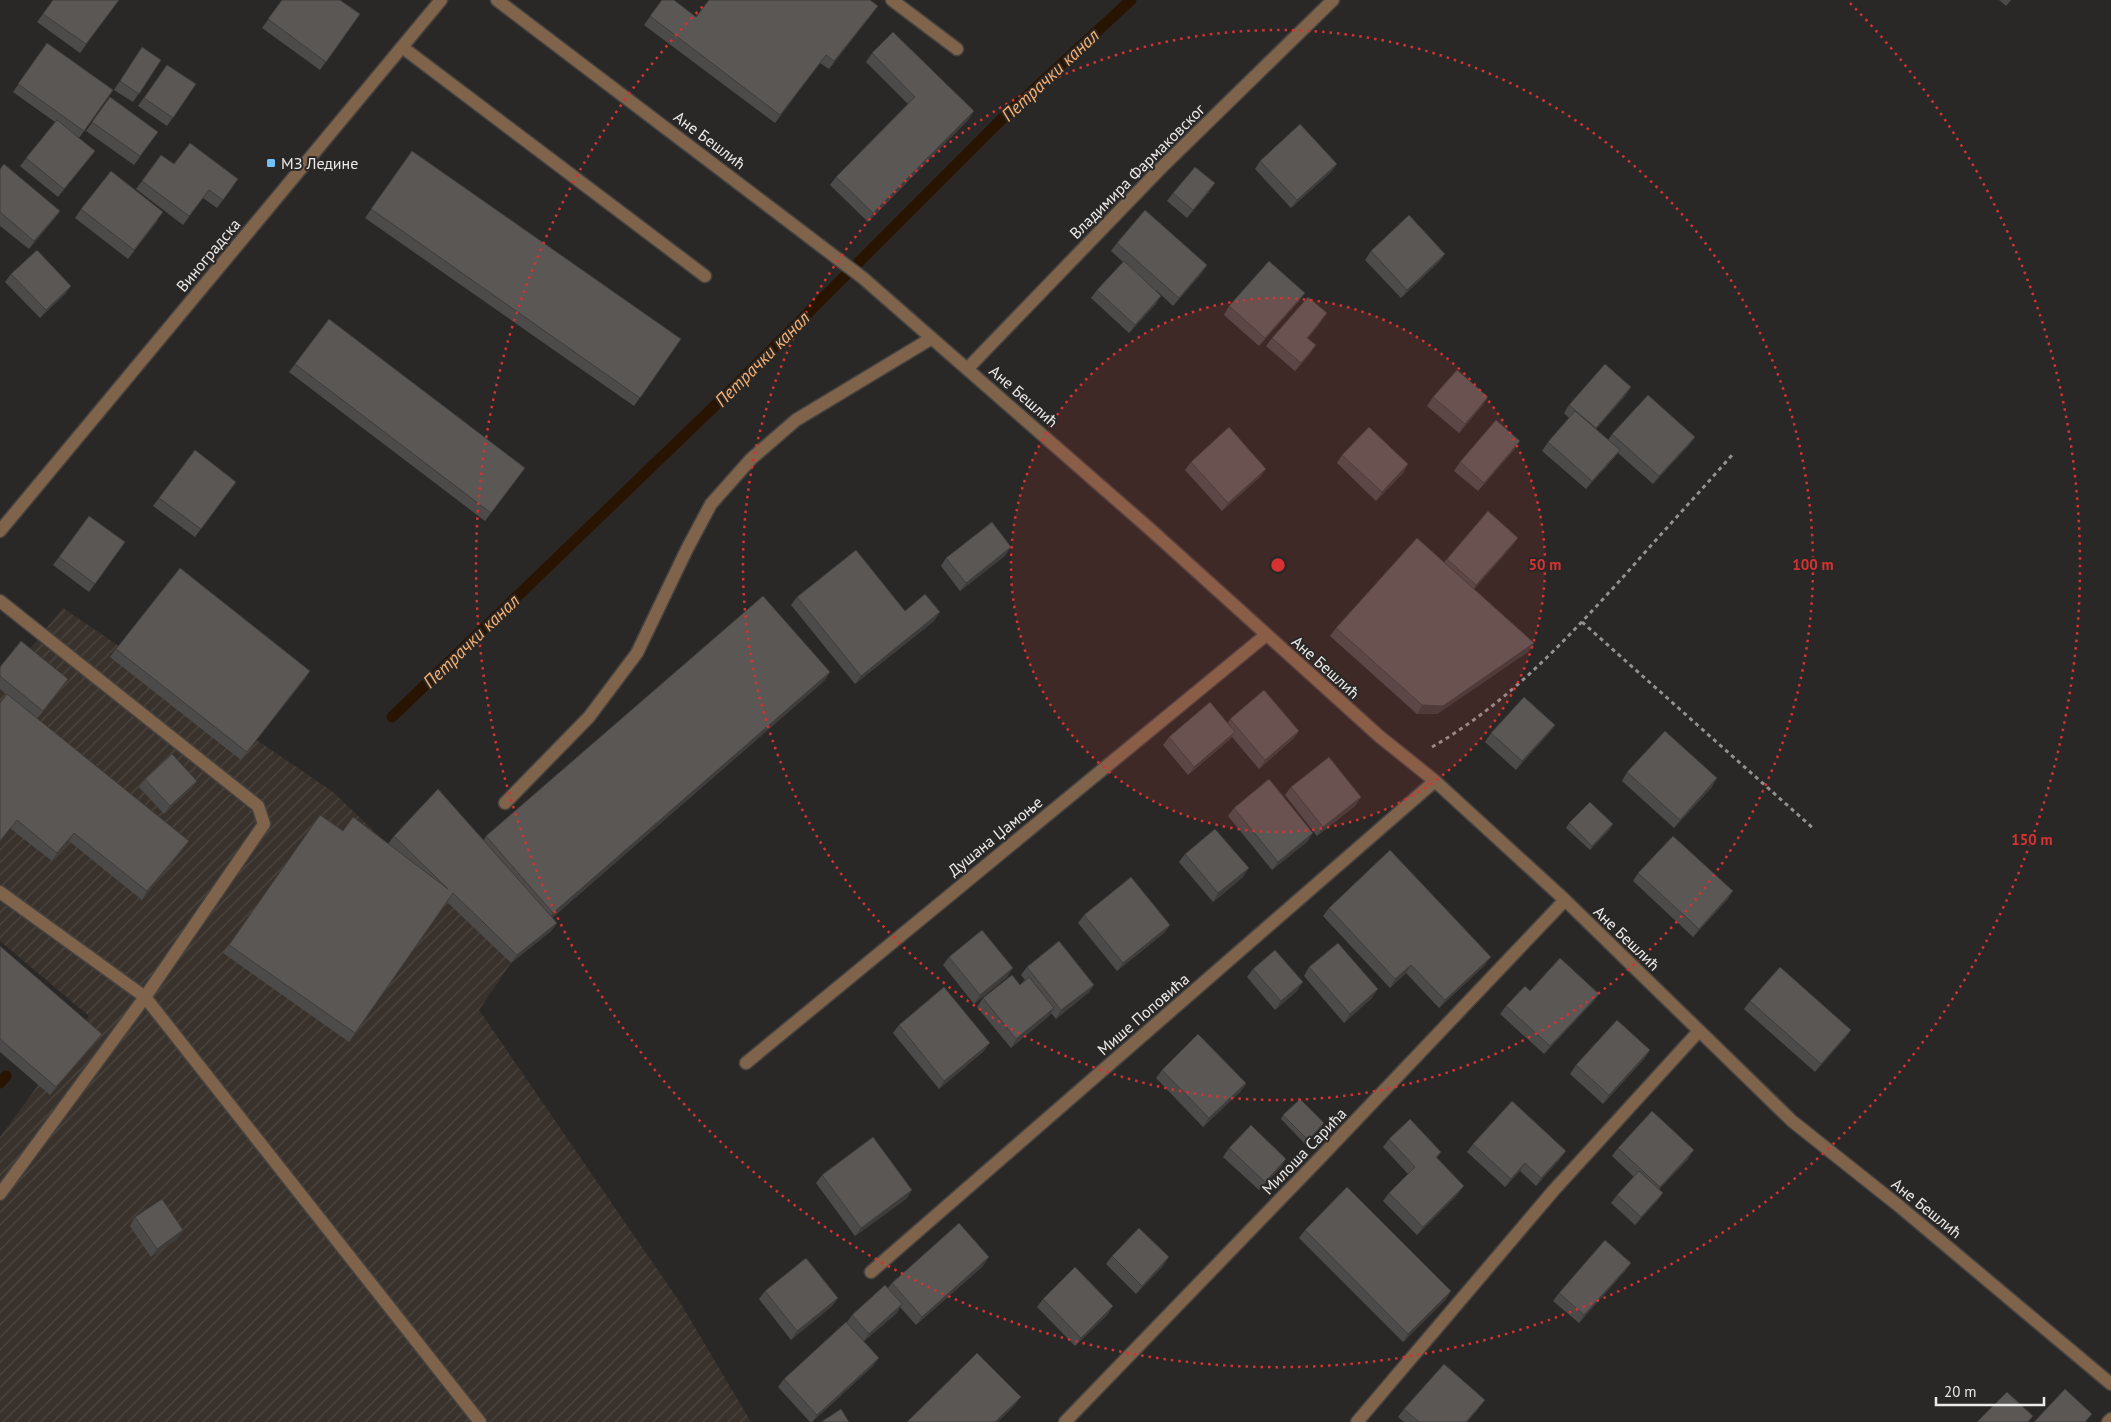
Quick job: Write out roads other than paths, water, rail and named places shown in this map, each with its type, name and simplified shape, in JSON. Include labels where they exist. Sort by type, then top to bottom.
[{"type":"street","name":"Виноградска","points":[[0,531],[441,0]]},
{"type":"street","name":"Ане Бешлић","points":[[497,0],[831,252],[968,368],[1152,530],[1379,736],[1435,781],[1564,900],[1792,1121],[1899,1206],[2111,1384]]},
{"type":"street","points":[[892,0],[957,49]]},
{"type":"street","name":"Владимира Фармаковског","points":[[968,368],[1159,170],[1334,0]]},
{"type":"street","points":[[402,47],[705,276]]},
{"type":"street","points":[[505,803],[589,717],[637,653],[711,504],[751,459],[796,420],[932,338]]},
{"type":"street","points":[[0,601],[258,806],[264,824],[145,997],[0,1194]]},
{"type":"street","name":"Душана Џамоње","points":[[746,1063],[1266,635]]},
{"type":"street","name":"Мише Поповића","points":[[872,1272],[1435,781]]},
{"type":"street","points":[[0,892],[145,997],[480,1422]]},
{"type":"street","name":"Милоша Сарића","points":[[1065,1422],[1311,1167],[1564,900]]},
{"type":"street","points":[[1357,1422],[1554,1190],[1699,1031]]},
{"type":"street","points":[[2108,1422],[2111,1419]]},
{"type":"waterway","name":"Петрачки канал","points":[[392,717],[725,396],[1002,119],[1131,0]]},
{"type":"waterway","points":[[0,1083],[6,1076]]},
{"type":"place","name":"МЗ Ледине","points":[[271,163]]}]
